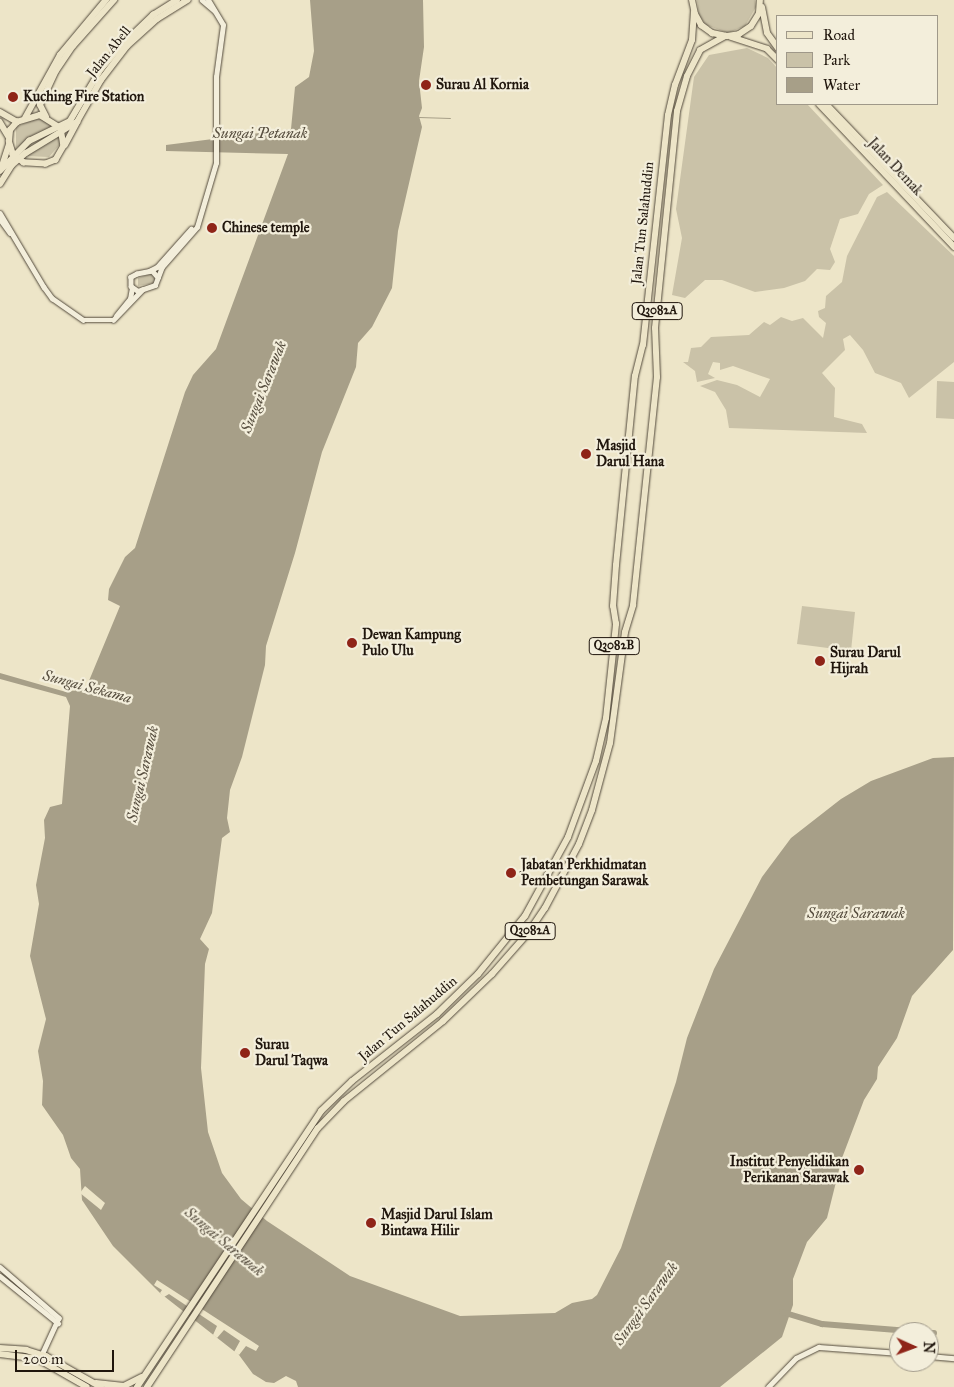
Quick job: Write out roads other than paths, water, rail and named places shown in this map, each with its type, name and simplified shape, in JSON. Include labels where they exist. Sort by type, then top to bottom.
[{"type":"highway","points":[[692,1],[694,12],[705,29],[767,49],[776,58]]},
{"type":"highway","name":"Jalan Tun Salahuddin","points":[[137,1387],[283,1172],[328,1116],[443,1021],[492,974],[528,933],[554,894],[582,837],[602,775],[615,722],[625,632],[633,605],[657,376],[655,328],[678,111],[687,76],[700,50],[726,36],[751,26],[758,16],[760,1]]},
{"type":"highway","points":[[760,1],[767,33],[776,45]]},
{"type":"highway","name":"Jalan Tun Salahuddin","points":[[147,1387],[283,1172],[310,1125],[336,1095],[464,989],[508,938],[542,888],[568,837],[596,761],[604,726],[616,624],[613,606],[635,376],[643,345],[668,115],[674,85],[692,40],[694,12]]},
{"type":"highway","name":"Jalan Demak","points":[[820,105],[954,247]]},
{"type":"highway","name":"Jalan Demak","points":[[827,105],[954,238]]},
{"type":"highway","points":[[542,888],[547,896],[554,894]]},
{"type":"highway","points":[[154,1387],[157,1372]]},
{"type":"highway","points":[[99,1385],[124,1386],[144,1376]]},
{"type":"main road","points":[[24,118],[60,55],[106,0]]},
{"type":"main road","points":[[64,146],[63,132],[46,117],[40,106],[56,71],[73,46],[114,0]]},
{"type":"main road","name":"Jalan Abell","points":[[0,171],[13,155],[29,142],[73,117],[101,69],[133,32],[178,0]]},
{"type":"main road","name":"Jalan Abell","points":[[0,184],[19,160],[33,148],[77,122],[101,80],[127,46],[157,20],[187,0]]},
{"type":"main road","points":[[0,112],[8,119],[17,122]]},
{"type":"main road","points":[[0,171],[9,145],[9,137],[17,122],[36,115],[46,117]]},
{"type":"main road","points":[[0,122],[9,137]]},
{"type":"main road","points":[[9,145],[13,155],[19,160],[46,164],[56,160],[77,122]]},
{"type":"main road","points":[[0,1348],[26,1350],[42,1355],[99,1385]]},
{"type":"main road","points":[[0,1354],[43,1361],[87,1387]]},
{"type":"street","points":[[202,0],[217,12]]},
{"type":"street","points":[[0,219],[52,298],[83,320],[113,320],[142,290],[155,285],[164,265],[198,221],[218,154],[216,77],[223,24],[208,0]]},
{"type":"street","points":[[0,213],[15,240]]},
{"type":"street","points":[[113,320],[130,299],[132,277],[157,267],[198,221]]},
{"type":"street","points":[[149,271],[158,278]]},
{"type":"street","points":[[132,288],[142,290]]},
{"type":"street","points":[[0,1267],[58,1315],[58,1323],[42,1355]]},
{"type":"street","points":[[0,1276],[58,1323]]},
{"type":"street","points":[[768,1387],[796,1358],[817,1347],[835,1346],[889,1352]]},
{"type":"street","points":[[939,1357],[954,1358]]},
{"type":"water","name":"Sungai Sarawak","points":[[310,0],[423,0],[424,47],[419,81],[422,108],[419,116],[422,127],[398,231],[392,288],[372,327],[358,343],[356,367],[322,452],[295,553],[266,646],[265,665],[242,757],[230,790],[227,818],[230,832],[222,838],[212,913],[200,939],[209,949],[205,964],[201,1068],[208,1132],[222,1173],[241,1199],[267,1221],[350,1276],[460,1316],[555,1313],[572,1303],[592,1299],[597,1295],[621,1248],[676,1082],[687,1038],[714,969],[762,877],[791,838],[841,799],[871,781],[933,758],[954,757],[953,950],[912,996],[897,1038],[878,1067],[877,1079],[864,1100],[842,1158],[827,1218],[807,1242],[793,1279],[793,1305],[782,1337],[720,1387],[298,1387],[296,1381],[286,1376],[274,1383],[266,1382],[253,1374],[239,1355],[160,1293],[113,1246],[82,1200],[80,1169],[71,1158],[63,1135],[42,1105],[43,1081],[38,1051],[46,1019],[30,956],[39,904],[36,885],[45,838],[44,820],[50,807],[62,804],[70,706],[66,697],[0,679],[0,673],[66,692],[86,688],[120,606],[108,600],[109,589],[125,557],[135,548],[185,392],[193,375],[216,349],[288,154],[166,151],[166,145],[291,129],[295,87],[309,77],[314,51]]},
{"type":"waterway","points":[[419,117],[450,118]]},
{"type":"waterway","points":[[782,1312],[822,1324],[889,1329]]},
{"type":"place","name":"Surau Al Kornia","points":[[426,85]]},
{"type":"place","name":"Kuching Fire Station","points":[[13,97]]},
{"type":"place","name":"Chinese temple","points":[[212,228]]},
{"type":"place","name":"Masjid Darul Hana","points":[[586,454]]},
{"type":"place","name":"Dewan Kampung Pulo Ulu","points":[[352,643]]},
{"type":"place","name":"Surau Darul Hijrah","points":[[820,661]]},
{"type":"place","name":"Jabatan Perkhidmatan Pembetungan Sarawak","points":[[511,873]]},
{"type":"place","name":"Surau Darul Taqwa","points":[[245,1053]]},
{"type":"place","name":"Institut Penyelidikan Perikanan Sarawak","points":[[859,1170]]},
{"type":"place","name":"Masjid Darul Islam Bintawa Hilir","points":[[371,1223]]},
{"type":"water label","name":"Sungai Petanak","points":[[260,134]]},
{"type":"water label","name":"Sungai Sekama","points":[[87,687]]}]
